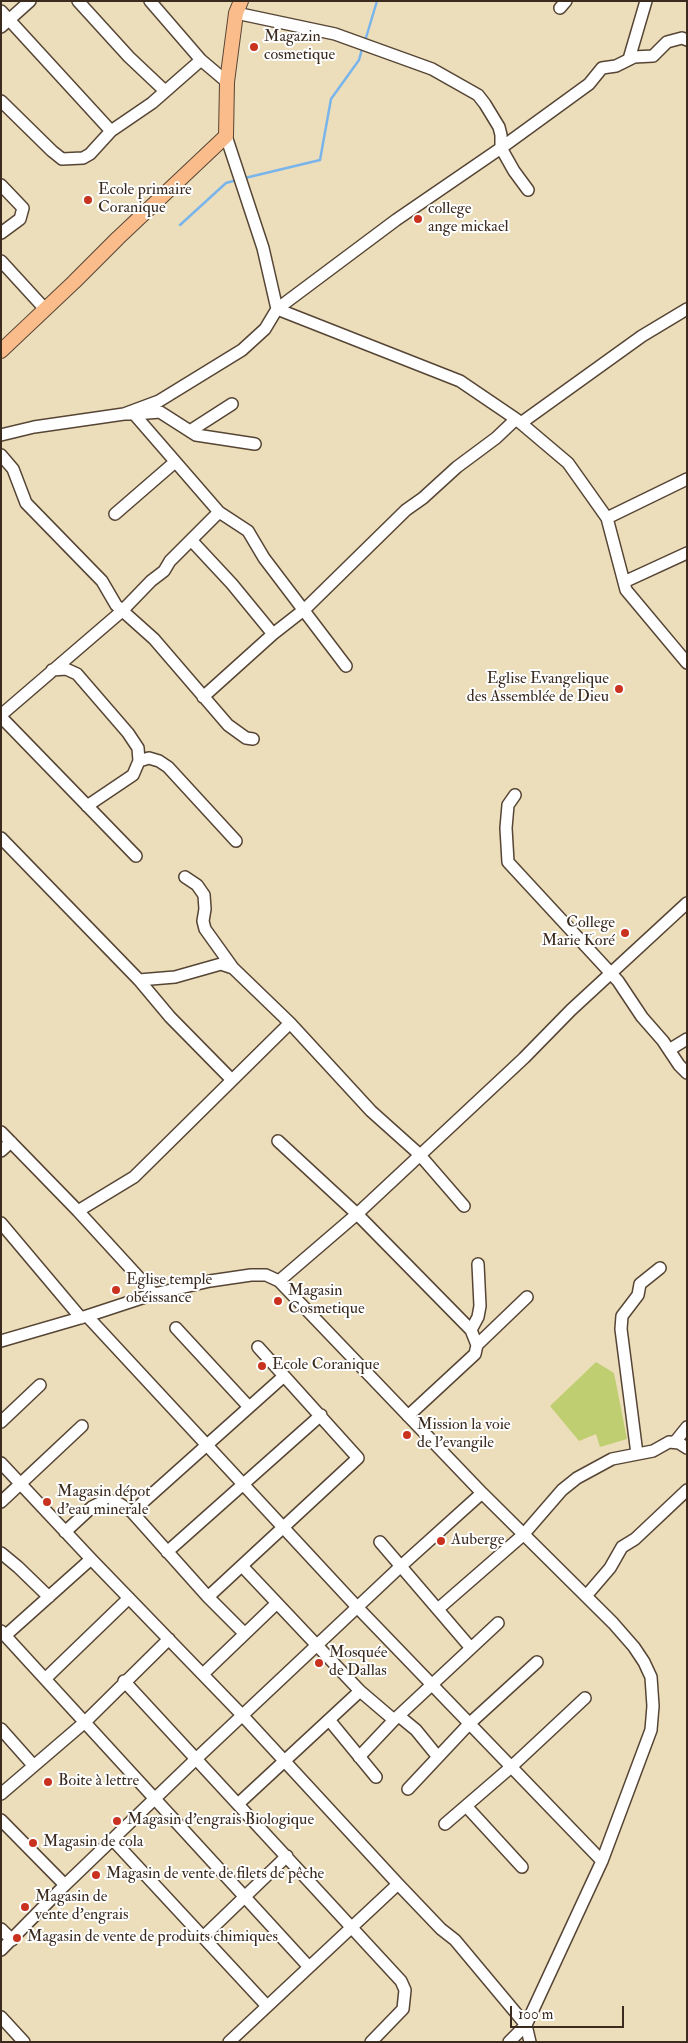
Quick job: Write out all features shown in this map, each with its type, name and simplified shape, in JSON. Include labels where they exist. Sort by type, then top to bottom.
[{"type":"main road","points":[[1,351],[226,136],[227,82],[239,7]]},
{"type":"street","points":[[30,1],[4,20],[111,131]]},
{"type":"street","points":[[78,1],[141,69],[165,91]]},
{"type":"street","points":[[150,1],[200,60],[227,82]]},
{"type":"street","points":[[628,60],[646,1]]},
{"type":"street","points":[[239,7],[335,34],[432,68],[473,90],[482,99],[499,127],[501,148],[514,171],[528,190]]},
{"type":"street","points":[[129,414],[159,400],[242,350],[266,329],[277,309],[396,220],[501,148],[589,84],[599,70],[616,66],[628,60],[653,56],[666,42],[682,38],[687,40]]},
{"type":"street","points":[[1,101],[62,160],[83,158],[90,154],[111,131],[152,103],[200,60]]},
{"type":"street","points":[[226,136],[263,248],[277,309]]},
{"type":"street","points":[[1,185],[23,208],[20,219],[1,233]]},
{"type":"street","points":[[1,261],[45,310]]},
{"type":"street","points":[[277,309],[460,381],[518,421],[568,464],[606,518],[626,590],[687,663]]},
{"type":"street","points":[[203,697],[273,634],[305,609],[406,510],[457,466],[518,421],[642,336],[687,309]]},
{"type":"street","points":[[190,431],[232,404]]},
{"type":"street","points":[[1,435],[34,427],[129,414],[160,412],[196,436],[255,444]]},
{"type":"street","points":[[129,414],[219,512],[248,531],[264,558],[305,609],[346,666]]},
{"type":"street","points":[[1,454],[13,469],[26,503],[97,576],[122,611],[154,639],[228,725],[246,738],[253,739]]},
{"type":"street","points":[[115,514],[175,462]]},
{"type":"street","points":[[606,518],[687,479]]},
{"type":"street","points":[[136,856],[1,716],[122,611],[151,581],[164,571],[170,561],[219,512]]},
{"type":"street","points":[[191,540],[232,584],[273,634]]},
{"type":"street","points":[[624,582],[687,553]]},
{"type":"street","points":[[52,670],[66,669],[78,674],[128,733],[138,748],[139,761],[134,775],[87,806]]},
{"type":"street","points":[[139,761],[149,758],[159,760],[168,767],[236,842]]},
{"type":"street","points":[[515,794],[508,805],[506,828],[508,862],[611,974],[669,1050],[678,1065],[687,1073]]},
{"type":"street","points":[[1,838],[139,980],[170,1017],[232,1080]]},
{"type":"street","points":[[185,877],[197,885],[204,895],[205,909],[203,921],[205,929],[233,968],[290,1022],[376,1116],[419,1154],[464,1206]]},
{"type":"street","points":[[279,1281],[357,1214],[687,902]]},
{"type":"street","points":[[139,980],[175,977],[221,964],[233,968]]},
{"type":"street","points":[[78,1211],[134,1177],[290,1022]]},
{"type":"street","points":[[669,1050],[687,1039]]},
{"type":"street","points":[[1,1132],[78,1211],[154,1294]]},
{"type":"street","points":[[278,1141],[357,1214],[471,1330],[477,1345]]},
{"type":"street","points":[[1,1151],[11,1142]]},
{"type":"street","points":[[1,1223],[84,1317],[207,1443],[358,1608],[510,1768],[602,1861]]},
{"type":"street","points":[[471,1330],[480,1306],[478,1264]]},
{"type":"street","points":[[637,1454],[621,1329],[622,1316],[640,1291],[640,1284],[660,1268]]},
{"type":"street","points":[[1,1341],[154,1294],[210,1281],[251,1275],[266,1276],[279,1281],[482,1493],[613,1623],[644,1662],[651,1677],[653,1706],[651,1730],[602,1861],[526,2025],[509,2042]]},
{"type":"street","points":[[408,1416],[475,1354],[477,1345],[527,1297]]},
{"type":"street","points":[[176,1328],[249,1406]]},
{"type":"street","points":[[208,1597],[358,1458],[258,1347]]},
{"type":"street","points":[[132,1512],[284,1376]]},
{"type":"street","points":[[1,1422],[40,1385]]},
{"type":"street","points":[[167,1552],[321,1415]]},
{"type":"street","points":[[1,1502],[82,1426]]},
{"type":"street","points":[[675,1442],[687,1427]]},
{"type":"street","points":[[438,1608],[523,1534],[562,1490],[577,1478],[607,1461],[618,1457],[653,1451],[669,1442],[675,1442],[687,1448]]},
{"type":"street","points":[[1,1463],[242,1715],[398,1884],[441,1929],[455,1940],[526,2025],[530,2042]]},
{"type":"street","points":[[586,1596],[610,1568],[622,1547],[635,1539],[687,1490]]},
{"type":"street","points":[[1,1950],[64,1886],[242,1715],[482,1493]]},
{"type":"street","points":[[65,1532],[92,1507],[112,1500],[132,1512],[208,1597],[244,1633]]},
{"type":"street","points":[[380,1542],[470,1648]]},
{"type":"street","points":[[1,1553],[18,1566],[49,1597]]},
{"type":"street","points":[[91,1559],[49,1597],[4,1633],[154,1800],[245,1895],[310,1967]]},
{"type":"street","points":[[242,1566],[360,1691],[396,1718],[416,1730],[438,1757]]},
{"type":"street","points":[[45,1679],[129,1598]]},
{"type":"street","points":[[203,1674],[277,1603]]},
{"type":"street","points":[[359,1757],[396,1718],[498,1623]]},
{"type":"street","points":[[1,1794],[85,1722],[124,1681],[169,1639]]},
{"type":"street","points":[[408,1789],[469,1724],[538,1662]]},
{"type":"street","points":[[124,1681],[401,1981],[405,1990],[403,2009],[371,2042]]},
{"type":"street","points":[[238,1804],[330,1721],[360,1691]]},
{"type":"street","points":[[445,1824],[510,1768],[585,1698]]},
{"type":"street","points":[[330,1721],[376,1777]]},
{"type":"street","points":[[1,1729],[33,1765]]},
{"type":"street","points":[[466,1806],[522,1867]]},
{"type":"street","points":[[1,1820],[64,1886]]},
{"type":"street","points":[[113,1840],[267,2006]]},
{"type":"street","points":[[203,1937],[287,1856]]},
{"type":"street","points":[[229,2042],[398,1884]]},
{"type":"street","points":[[1,1929],[12,1940]]},
{"type":"street","points":[[1,2017],[24,2042]]},
{"type":"green space","points":[[596,1362],[614,1373],[627,1439],[600,1447],[596,1434],[579,1441],[550,1406]]},
{"type":"waterway","points":[[365,41],[377,1]]},
{"type":"waterway","points":[[245,178],[320,160],[331,99],[359,60],[362,49]]},
{"type":"waterway","points":[[180,225],[226,183],[237,180]]},
{"type":"place","name":"Magazin cosmetique","points":[[254,47]]},
{"type":"place","name":"Ecole primaire Coranique","points":[[88,200]]},
{"type":"place","name":"college ange mickael","points":[[418,219]]},
{"type":"place","name":"Eglise Evangelique des Assemblée de Dieu","points":[[619,689]]},
{"type":"place","name":"College Marie Koré","points":[[625,933]]},
{"type":"place","name":"Eglise temple obéissance","points":[[116,1290]]},
{"type":"place","name":"Magasin Cosmetique","points":[[278,1301]]},
{"type":"place","name":"Ecole Coranique","points":[[262,1366]]},
{"type":"place","name":"Mission la voie de l'evangile","points":[[407,1435]]},
{"type":"place","name":"Magasin dépot d'eau minerale","points":[[47,1502]]},
{"type":"place","name":"Auberge","points":[[441,1541]]},
{"type":"place","name":"Mosquée de Dallas","points":[[319,1663]]},
{"type":"place","name":"Boite à lettre","points":[[48,1782]]},
{"type":"place","name":"Magasin d'engrais Biologique","points":[[117,1821]]},
{"type":"place","name":"Magasin de cola","points":[[33,1843]]},
{"type":"place","name":"Magasin de vente de filets de pêche","points":[[96,1875]]},
{"type":"place","name":"Magasin de vente d'engrais","points":[[25,1907]]},
{"type":"place","name":"Magasin de vente de produits chimiques","points":[[17,1938]]}]
